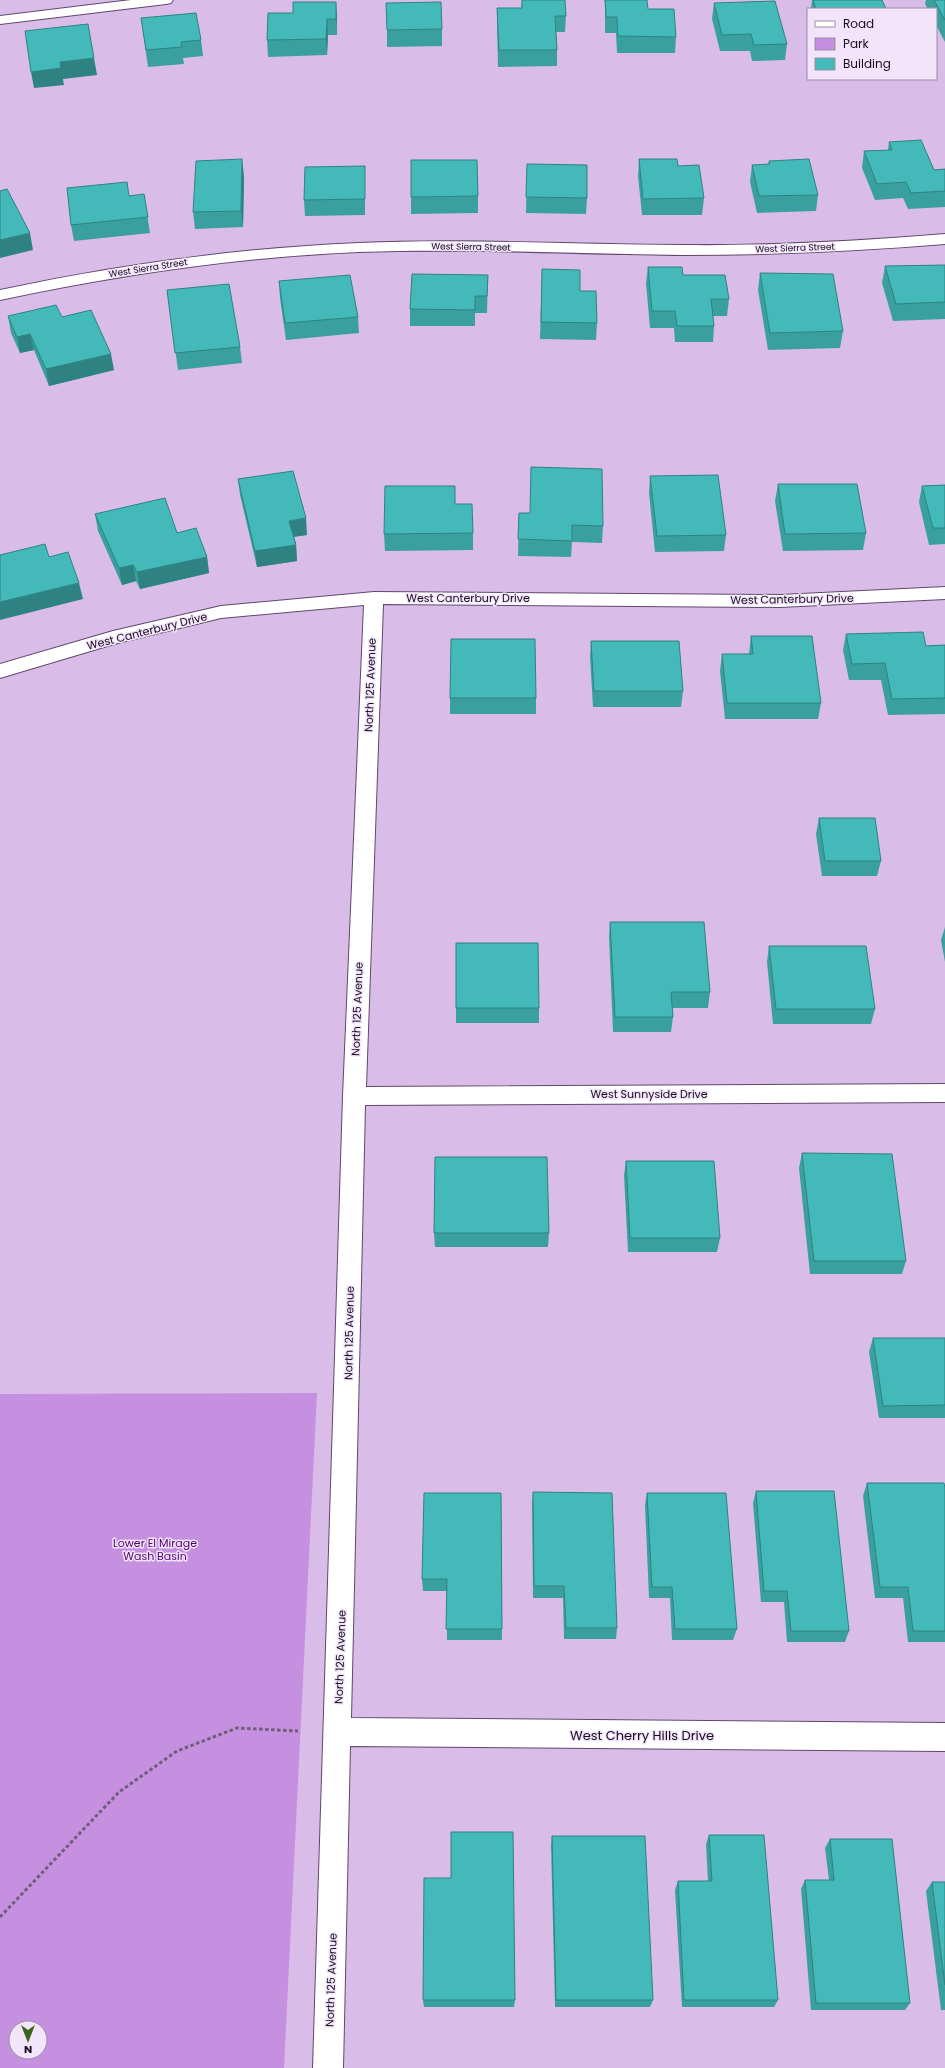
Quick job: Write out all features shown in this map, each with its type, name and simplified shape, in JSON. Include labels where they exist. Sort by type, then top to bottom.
[{"type":"street","points":[[0,20],[159,0]]},
{"type":"street","name":"West Sierra Street","points":[[0,295],[61,282],[178,262],[286,252],[410,246],[720,250],[793,249],[945,239]]},
{"type":"street","name":"West Canterbury Drive","points":[[0,671],[113,638],[222,612],[374,598],[780,601],[945,593]]},
{"type":"street","name":"North 125 Avenue","points":[[328,2068],[354,1096],[374,598]]},
{"type":"street","name":"West Sunnyside Drive","points":[[354,1096],[945,1093]]},
{"type":"street","name":"West Cherry Hills Drive","points":[[338,1732],[945,1737]]},
{"type":"path","points":[[0,1917],[119,1792],[177,1751],[237,1728],[338,1732]]},
{"type":"green space","name":"Lower El Mirage Wash Basin","points":[[317,1393],[284,2068],[0,2068],[0,1394]]},
{"type":"building","points":[[522,0],[565,0],[566,16],[555,16],[557,50],[499,50],[497,8],[522,8]]},
{"type":"building","points":[[605,0],[647,0],[648,9],[674,9],[676,37],[618,36],[617,17],[606,17]]},
{"type":"building","points":[[813,0],[882,0],[886,8],[816,8]]},
{"type":"building","points":[[934,0],[945,0],[945,20]]},
{"type":"building","points":[[775,1],[787,44],[754,45],[751,34],[722,35],[714,3]]},
{"type":"building","points":[[293,2],[336,2],[336,19],[327,19],[326,39],[267,40],[268,13],[293,13]]},
{"type":"building","points":[[441,2],[442,29],[387,30],[386,3]]},
{"type":"building","points":[[196,13],[201,40],[181,42],[182,47],[146,50],[141,18]]},
{"type":"building","points":[[88,24],[94,58],[60,62],[61,68],[31,72],[25,31]]},
{"type":"building","points":[[921,140],[934,170],[945,169],[945,191],[911,193],[906,182],[877,184],[864,151],[892,150],[889,142]]},
{"type":"building","points":[[242,159],[241,211],[193,212],[196,161]]},
{"type":"building","points":[[639,159],[677,159],[678,166],[699,165],[704,198],[643,199]]},
{"type":"building","points":[[809,159],[818,195],[759,196],[752,165],[770,164],[769,161]]},
{"type":"building","points":[[411,160],[477,160],[478,196],[411,197]]},
{"type":"building","points":[[527,164],[587,165],[587,198],[526,197]]},
{"type":"building","points":[[365,166],[365,199],[304,200],[305,167]]},
{"type":"building","points":[[127,182],[129,196],[144,194],[148,217],[71,225],[67,188]]},
{"type":"building","points":[[7,189],[30,233],[0,240],[0,191]]},
{"type":"building","points":[[945,265],[945,302],[896,304],[885,266]]},
{"type":"building","points":[[648,267],[682,267],[683,275],[725,275],[729,299],[711,299],[714,326],[677,326],[675,311],[652,311]]},
{"type":"building","points":[[542,269],[580,270],[580,291],[596,291],[597,323],[541,322]]},
{"type":"building","points":[[760,273],[833,274],[843,331],[770,333]]},
{"type":"building","points":[[412,274],[488,275],[487,296],[475,296],[475,310],[410,309]]},
{"type":"building","points":[[350,275],[358,317],[285,323],[279,281]]},
{"type":"building","points":[[229,284],[240,347],[175,353],[167,290]]},
{"type":"building","points":[[56,305],[62,317],[91,310],[111,354],[46,369],[30,334],[17,337],[8,316]]},
{"type":"building","points":[[531,467],[602,469],[603,526],[572,525],[572,541],[518,539],[519,513],[530,513]]},
{"type":"building","points":[[293,471],[306,518],[289,521],[296,545],[255,551],[238,479]]},
{"type":"building","points":[[718,475],[726,535],[657,536],[650,476]]},
{"type":"building","points":[[778,484],[857,484],[866,533],[785,534]]},
{"type":"building","points":[[945,485],[945,528],[933,528],[922,486]]},
{"type":"building","points":[[385,486],[455,486],[455,504],[472,504],[473,533],[384,534]]},
{"type":"building","points":[[165,498],[177,533],[196,528],[207,557],[137,572],[133,565],[119,568],[95,514]]},
{"type":"building","points":[[45,544],[49,557],[68,552],[79,583],[0,602],[0,555]]},
{"type":"building","points":[[923,632],[926,646],[945,645],[945,698],[892,699],[885,663],[852,664],[846,634]]},
{"type":"building","points":[[751,636],[812,636],[821,703],[727,703],[722,654],[753,654]]},
{"type":"building","points":[[451,639],[535,639],[536,698],[450,698]]},
{"type":"building","points":[[591,641],[679,641],[683,691],[594,691]]},
{"type":"building","points":[[819,818],[875,818],[881,861],[825,861]]},
{"type":"building","points":[[610,922],[704,922],[710,992],[671,992],[673,1017],[615,1017]]},
{"type":"building","points":[[456,943],[538,943],[539,1008],[456,1008]]},
{"type":"building","points":[[769,946],[866,946],[875,1009],[776,1009]]},
{"type":"building","points":[[802,1153],[892,1154],[906,1261],[814,1261]]},
{"type":"building","points":[[435,1157],[547,1157],[549,1233],[434,1233]]},
{"type":"building","points":[[626,1161],[714,1161],[720,1238],[630,1238]]},
{"type":"building","points":[[873,1338],[945,1338],[945,1405],[883,1406]]},
{"type":"building","points":[[867,1483],[944,1483],[945,1631],[913,1631],[908,1587],[880,1587]]},
{"type":"building","points":[[756,1491],[834,1491],[849,1631],[791,1631],[787,1591],[764,1591]]},
{"type":"building","points":[[533,1492],[612,1493],[617,1628],[566,1628],[564,1586],[534,1586]]},
{"type":"building","points":[[424,1493],[501,1493],[502,1629],[446,1629],[447,1579],[422,1579]]},
{"type":"building","points":[[647,1493],[726,1493],[737,1629],[675,1629],[672,1587],[652,1587]]},
{"type":"building","points":[[451,1832],[513,1832],[515,2000],[423,2000],[424,1878],[451,1878]]},
{"type":"building","points":[[709,1835],[764,1835],[778,2000],[684,2000],[678,1881],[712,1881]]},
{"type":"building","points":[[552,1836],[645,1836],[653,2000],[556,2000]]},
{"type":"building","points":[[830,1839],[892,1839],[910,2003],[816,2003],[805,1880],[834,1880]]},
{"type":"building","points":[[932,1882],[945,1882],[945,1985]]}]
